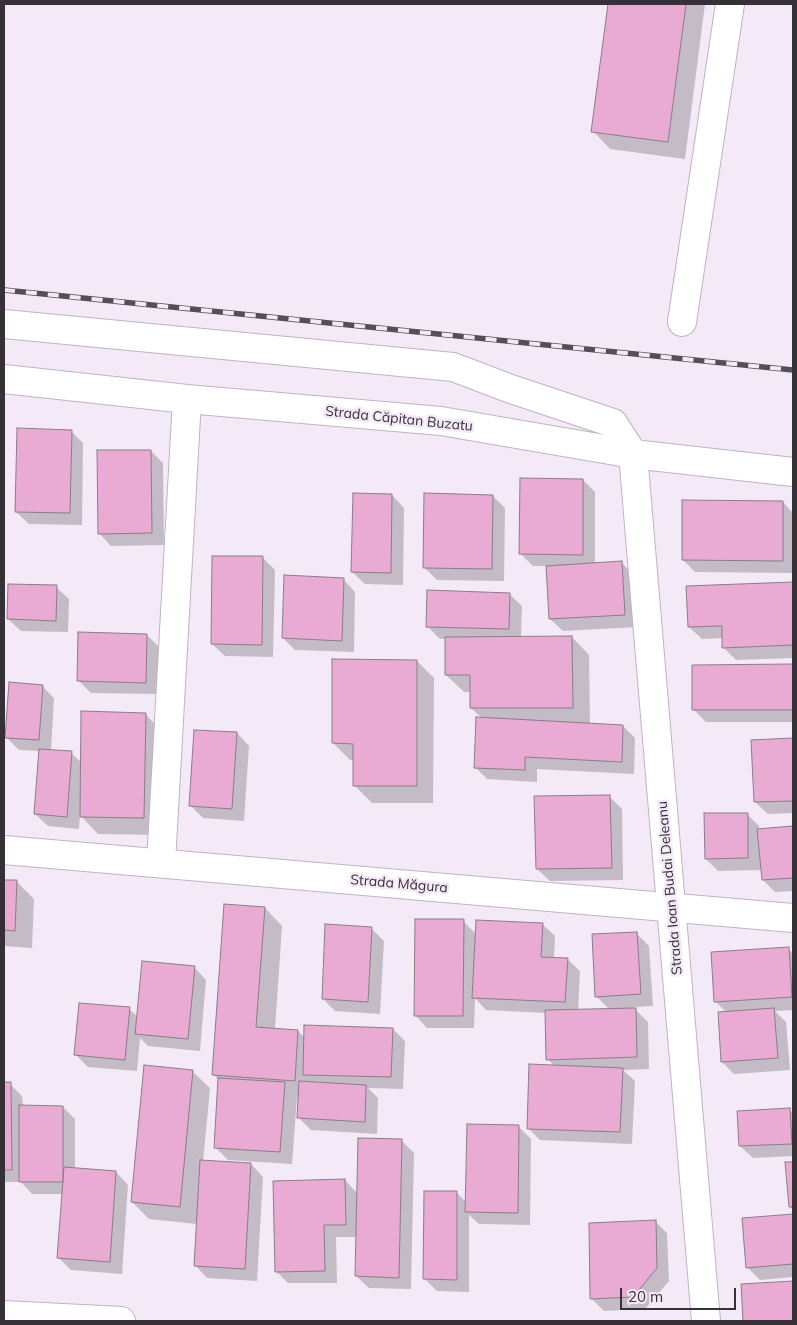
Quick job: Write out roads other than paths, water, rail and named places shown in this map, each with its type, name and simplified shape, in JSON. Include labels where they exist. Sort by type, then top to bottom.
[{"type":"street","points":[[682,322],[730,4]]},
{"type":"street","points":[[4,324],[453,367],[613,423],[634,454]]},
{"type":"street","name":"Strada Căpitan Buzatu","points":[[4,379],[187,399],[441,421],[634,454],[793,472]]},
{"type":"street","points":[[161,864],[187,399]]},
{"type":"street","name":"Strada Ioan Budai Deleanu","points":[[634,454],[706,1321]]},
{"type":"street","name":"Strada Măgura","points":[[4,850],[793,918]]},
{"type":"street","points":[[4,1315],[120,1321]]},
{"type":"railway","points":[[4,290],[793,370]]}]
